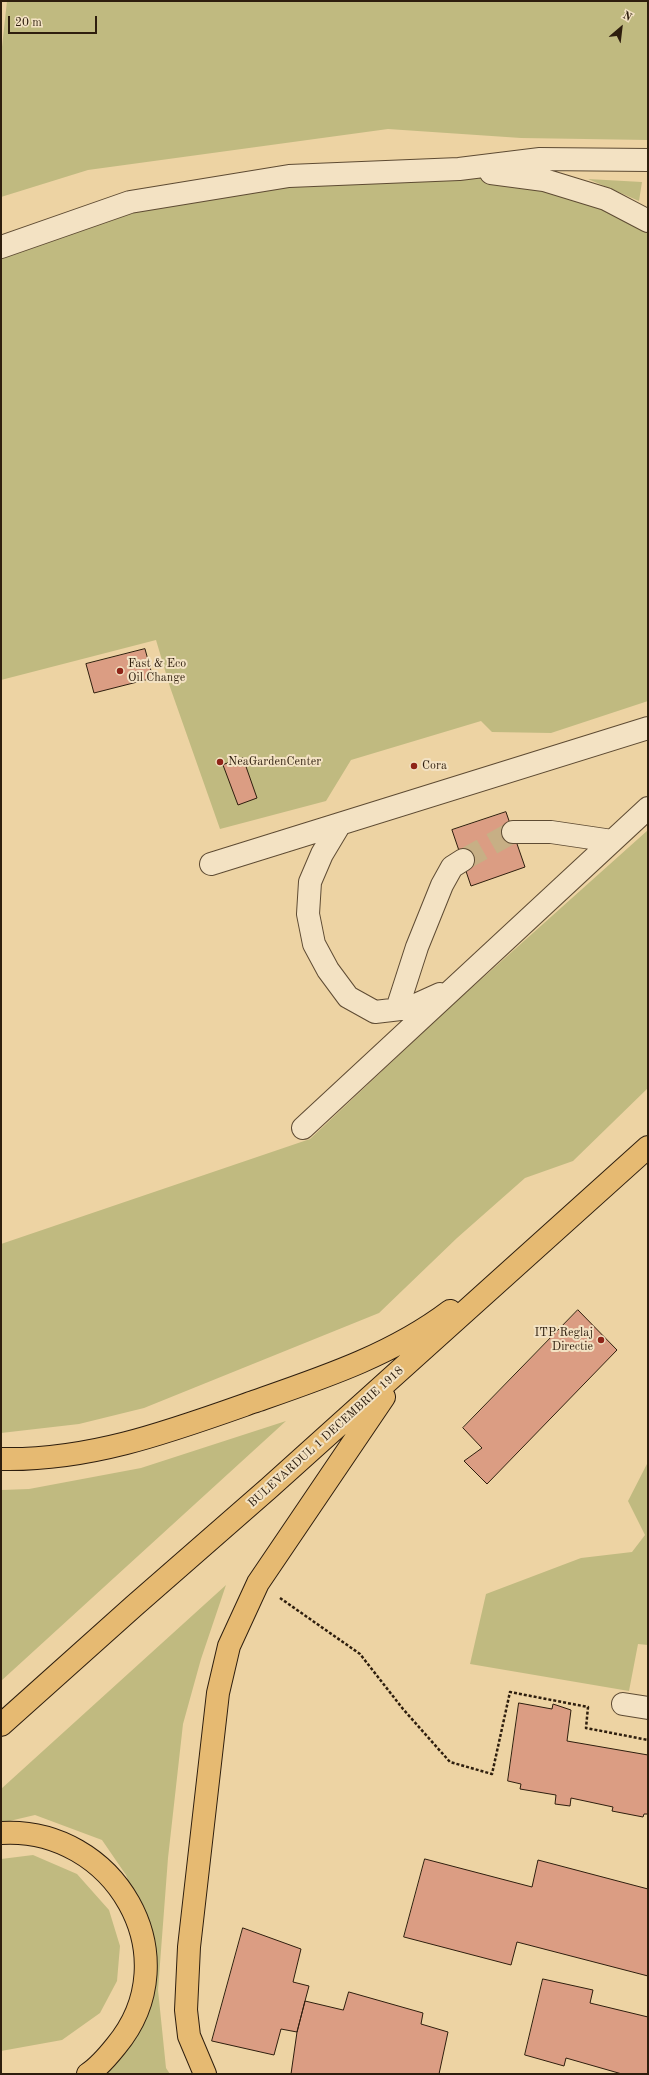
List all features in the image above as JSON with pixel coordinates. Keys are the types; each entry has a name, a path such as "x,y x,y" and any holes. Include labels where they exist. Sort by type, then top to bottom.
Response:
{"main road":[{"name":"BULEVARDUL 1 DECEMBRIE 1918","path":"1,1724 404,1368 648,1147"},
{"path":"1,1460 24,1460 103,1450 152,1437 338,1372 390,1348 434,1323 553,1233"},
{"path":"205,2074 189,2036 186,2010 189,1947 218,1693 230,1646 258,1583 404,1368"},
{"path":"1,1833 18,1832 41,1836 54,1840 88,1858 119,1888 139,1922 146,1952 146,1982 140,2007 129,2030 109,2054 88,2074"}],"street":[{"path":"1,247 130,202 289,176 458,169 540,159 648,160"},
{"path":"458,169 544,180 606,199 648,221"},
{"path":"211,864 648,728"},
{"path":"303,1128 457,987 648,808"},
{"path":"340,824 322,854 310,882 308,914 314,944 328,970 348,997 375,1012 409,1008 457,987"},
{"path":"513,832 551,832 612,841"},
{"path":"397,1009 417,947 442,885 452,867 463,860"},
{"path":"623,1704 648,1708"}],"path":[{"path":"258,1583 360,1654 403,1709 450,1762 492,1774 510,1692 588,1707 586,1728 648,1740"}],"shaded area":[{"path":"7,1 648,1 648,140 521,138 388,129 88,170 1,197 1,56"},
{"path":"459,169 544,180 648,221 648,701 551,733 492,732 481,721 351,760 326,801 220,829 170,687 156,640 1,680 1,247 130,202"},
{"path":"588,179 642,182 639,201"},
{"path":"648,830 648,1088 573,1161 525,1178 457,1238 379,1313 144,1408 79,1424 1,1433 1,1244 310,1139 448,1009"},
{"path":"286,1421 1,1681 1,1490 29,1489 141,1468"},
{"path":"648,1462 648,1645 638,1644 629,1691 470,1664 486,1594 581,1558 632,1552 645,1535 628,1501"},
{"path":"226,1585 201,1659 183,1724 168,1858 158,1990 166,2068 170,2074 99,2074 117,2055 148,1933 126,1875 102,1840 35,1815 1,1823 1,1789"},
{"path":"33,1855 77,1874 109,1910 120,1946 117,1981 100,2013 62,2040 1,2051 1,1859"}],"building":[{"name":"Fast & Eco Oil Change","path":"145,649 153,678 94,693 86,664"},
{"path":"243,758 257,798 238,805 223,765"},
{"path":"506,812 525,867 471,886 452,830"},
{"path":"578,1310 617,1350 487,1484 464,1461 482,1448 463,1428"},
{"path":"519,1703 552,1709 553,1704 571,1710 567,1741 648,1755 648,1814 644,1814 643,1817 612,1811 613,1807 571,1798 570,1806 555,1804 556,1795 520,1789 521,1784 508,1781"},
{"path":"425,1859 532,1887 538,1860 648,1889 648,1976 517,1942 511,1965 404,1937"},
{"path":"243,1928 301,1949 293,1982 309,1986 297,2032 281,2029 274,2055 212,2041"},
{"path":"543,1979 593,1990 590,2003 648,2017 648,2074 622,2074 566,2058 564,2066 525,2055"},
{"path":"349,1992 423,2013 421,2024 448,2032 439,2074 291,2074 297,2032 305,2001 343,2010"}],"tunnel":[{"path":"463,860 513,832"}],"place":[{"name":"Fast & Eco Oil Change","path":"120,671"},
{"name":"NeaGardenCenter","path":"220,762"},
{"name":"Cora","path":"414,766"},
{"name":"ITP Reglaj Directie","path":"601,1340"}]}
